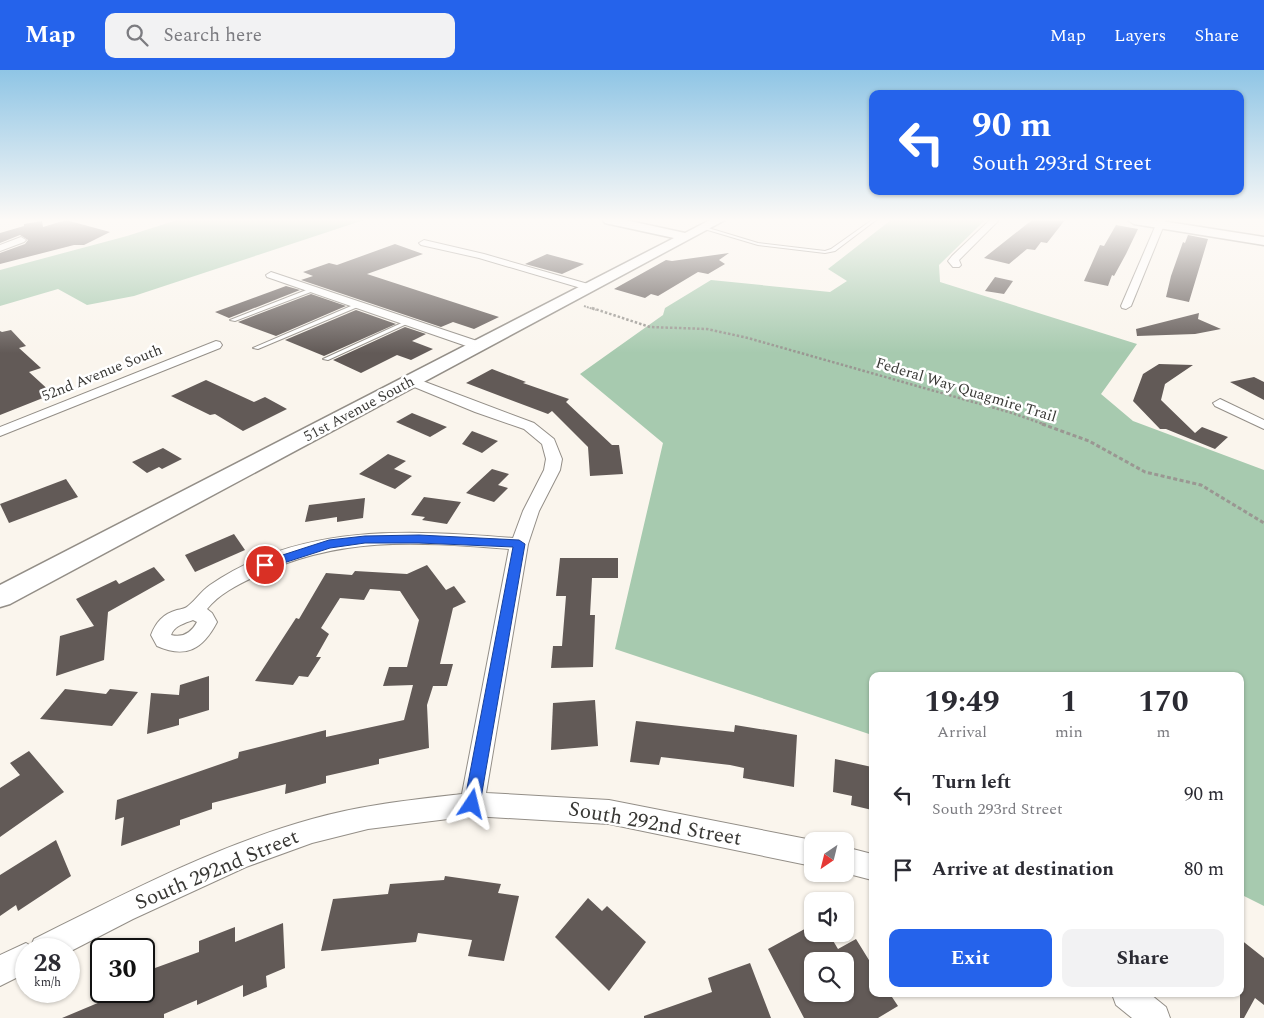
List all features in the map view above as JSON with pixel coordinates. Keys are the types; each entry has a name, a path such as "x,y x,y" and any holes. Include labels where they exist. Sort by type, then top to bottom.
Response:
{"main road":[{"name":"51st Avenue South","path":"0,597 635,264"}],"street":[{"path":"510,264 591,288"},
{"path":"1126,306 1143,264"},
{"path":"271,275 479,346"},
{"name":"52nd Avenue South","path":"0,432 216,345"},
{"path":"412,381 480,409 529,426 549,442 554,459 552,470 528,516 519,544 472,804"},
{"path":"1220,403 1264,425"},
{"path":"193,613 210,595 236,579 282,558 329,544 394,538 519,544"},
{"name":"South 292nd Street","path":"66,938 123,909 242,855 312,831 368,817 472,804 610,812 804,851"},
{"path":"854,862 869,866"},
{"path":"0,971 15,964"},
{"path":"1131,997 1156,1018"}],"lane":[{"path":"233,320 314,289"},
{"path":"256,348 358,305"},
{"path":"326,359 408,322"}],"path":[{"name":"Federal Way Quagmire Trail","path":"566,301 650,327 706,329 748,338 1012,413 1089,441 1145,472 1201,485 1264,522"}],"green space":[{"path":"22,264 230,264 134,296 87,305 58,289 0,306 0,270"},
{"path":"834,264 940,264 940,282 1137,344 1101,394 1133,421 1264,470 1264,906 1244,896 1244,672 869,672 869,734 615,649 663,443 580,374 663,315 665,308 711,280 830,292 847,281 828,269"}],"building":[{"path":"325,264 394,264 367,274 499,317 474,329 453,322 441,327 301,280 313,276 303,272"},
{"path":"526,264 583,264 562,274"},
{"path":"658,264 725,264 708,274 698,272 658,296 651,294 645,298 614,289"},
{"path":"1091,264 1120,264 1114,276 1112,275 1108,286 1084,281"},
{"path":"1175,264 1200,264 1189,302 1166,297"},
{"path":"995,277 1013,281 1004,294 985,291"},
{"path":"286,286 300,290 229,318 215,312"},
{"path":"311,294 346,306 276,336 238,322"},
{"path":"356,310 396,324 324,356 285,340"},
{"path":"1199,313 1198,319 1221,329 1195,334 1137,336 1136,329"},
{"path":"405,327 426,334 412,341 433,349 411,360 397,355 361,373 333,360"},
{"path":"11,330 26,346 19,348 41,368 29,372 53,394 0,415 0,331"},
{"path":"1159,364 1193,365 1165,384 1161,400 1195,433 1202,427 1228,437 1215,449 1166,429 1160,429 1133,401 1143,374"},
{"path":"492,369 526,382 523,383 569,399 566,402 612,445 619,445 623,474 590,476 588,447 552,411 548,414 466,383"},
{"path":"1254,377 1264,382 1264,400 1230,382"},
{"path":"206,380 254,402 265,397 287,409 243,431 215,414 210,415 171,396"},
{"path":"412,413 447,427 430,437 396,422"},
{"path":"472,431 498,441 482,453 462,444"},
{"path":"163,448 182,459 162,469 159,467 147,473 132,462"},
{"path":"388,454 406,461 394,469 412,476 395,489 359,474"},
{"path":"492,469 509,474 498,485 508,488 494,502 466,493"},
{"path":"66,479 78,497 9,523 0,504"},
{"path":"424,497 461,502 447,524 422,520 425,517 411,515"},
{"path":"365,498 363,518 337,522 337,517 305,522 309,505"},
{"path":"234,534 245,550 195,572 185,555"},
{"path":"560,558 618,558 618,578 592,578 590,615 595,615 593,667 551,668 553,646 562,646 566,596 556,596"},
{"path":"427,565 446,590 454,586 466,602 453,608 440,664 453,664 447,686 433,686 427,705 429,748 379,759 379,764 326,776 326,783 285,794 286,784 212,803 212,809 180,820 180,825 121,846 124,817 115,820 117,800 238,758 239,752 326,730 326,737 404,720 413,685 383,686 389,667 407,667 419,620 400,591 370,589 364,600 340,598 321,628 329,634 316,657 321,657 308,677 299,676 293,685 255,681 296,618 299,619 326,573 352,575 355,571 407,574"},
{"path":"154,567 165,580 108,612 104,660 56,676 60,636 94,626 76,599 116,580 119,584"},
{"path":"209,676 209,710 179,719 179,725 147,734 151,693 179,695 180,685"},
{"path":"65,689 106,694 110,689 138,692 112,726 40,719"},
{"path":"595,700 598,746 551,750 553,703"},
{"path":"636,721 734,732 735,725 797,735 794,787 743,778 744,768 730,765 661,757 659,765 630,762"},
{"path":"29,751 64,792 0,837 0,788 20,775 10,763"},
{"path":"835,759 869,766 869,809 851,805 852,796 833,792"},
{"path":"56,840 71,876 18,911 16,905 0,916 0,875"},
{"path":"445,876 501,884 498,893 519,896 504,961 468,956 472,940 418,933 416,942 321,951 333,899 388,894 390,884 444,880"},
{"path":"588,898 602,911 607,906 646,942 609,991 555,937"},
{"path":"283,923 285,968 266,976 267,987 243,997 243,985 197,1005 197,1000 164,1014 164,1018 62,1018 98,1003 155,1003 155,968 199,952 199,941 235,927 235,942"},
{"path":"804,929 804,942 834,942 838,949 854,942 856,939 869,960 869,997 892,997 898,1006 878,1018 804,1018 768,949"},
{"path":"1244,942 1264,958 1264,1005 1255,998 1244,1018 1240,1018 1240,997 1244,997"},
{"path":"750,963 771,1018 644,1018 644,1016 712,992 708,978"}],"route":[{"path":"265,565 297,553 347,541 394,538 519,544 472,804"}]}
